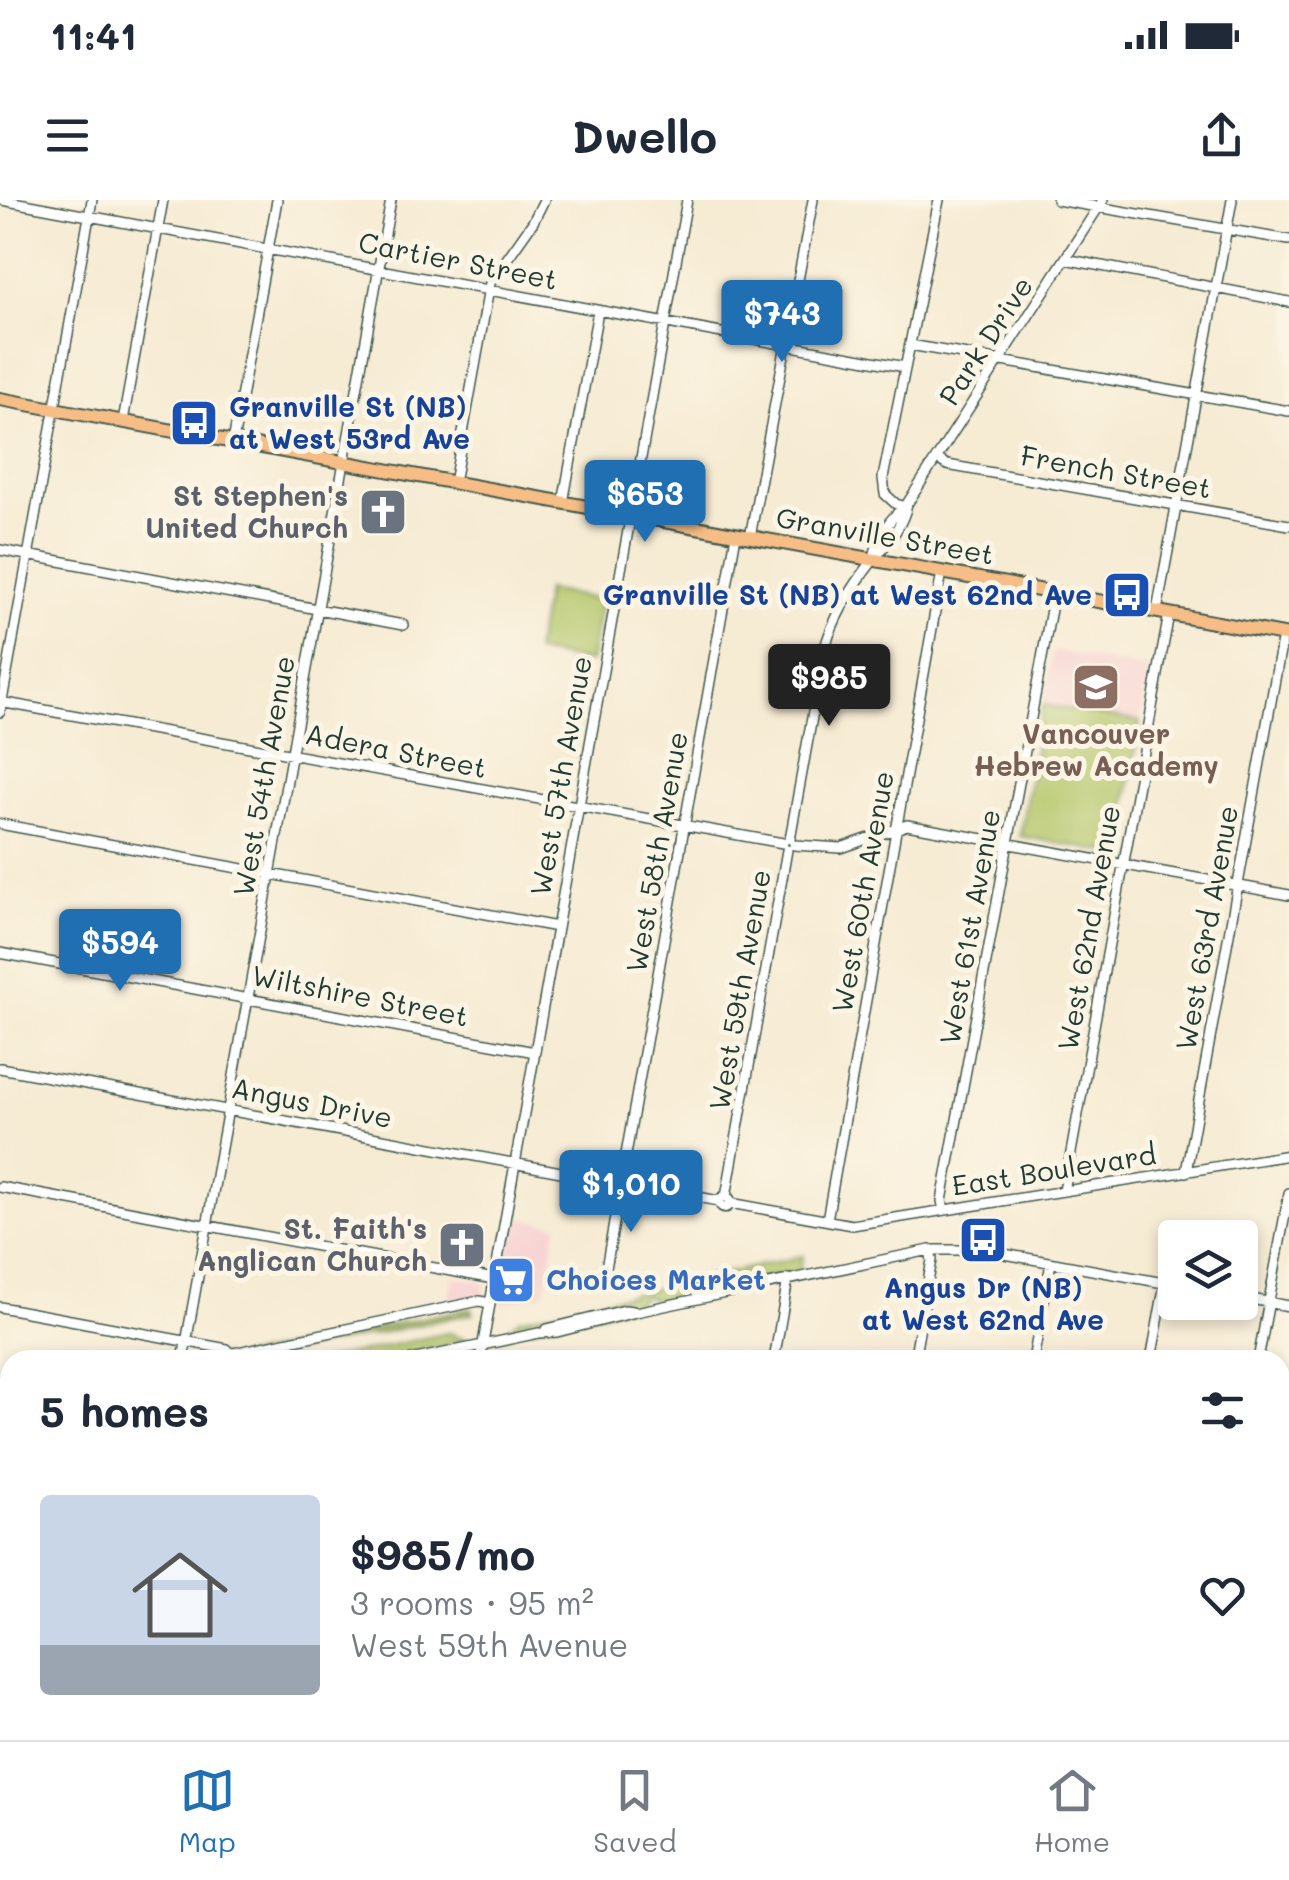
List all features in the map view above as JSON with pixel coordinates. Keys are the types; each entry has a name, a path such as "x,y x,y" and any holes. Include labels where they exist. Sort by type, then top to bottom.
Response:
{"highway":[{"name":"Granville Street","path":"0,398 1286,635"}],"street":[{"name":"Cartier Street","path":"2,200 905,367"},
{"path":"1,706 92,200"},
{"path":"123,421 163,200"},
{"path":"233,442 277,200"},
{"name":"West 54th Avenue","path":"185,1350 391,200"},
{"path":"454,482 490,282 544,200"},
{"name":"West 57th Avenue","path":"482,1350 687,200"},
{"name":"West 58th Avenue","path":"605,1274 684,826 813,200"},
{"path":"906,507 890,500 883,484 939,200"},
{"path":"1057,200 1100,204 1289,240"},
{"name":"West 62nd Avenue","path":"1064,1191 1123,866 1177,506 1232,200"},
{"name":"Park Drive","path":"874,560 877,544 898,511 906,507 1100,204"},
{"path":"1065,259 1289,302"},
{"path":"563,503 598,310"},
{"path":"910,345 1289,411"},
{"name":"French Street","path":"936,459 1289,525"},
{"path":"0,550 403,625"},
{"name":"West 59th Avenue","path":"725,1200 824,652 840,608 874,560"},
{"name":"West 60th Avenue","path":"827,1220 942,572"},
{"name":"West 61st Avenue","path":"944,1210 942,1201 1054,593"},
{"name":"West 63rd Avenue","path":"1186,1172 1286,635"},
{"name":"Adera Street","path":"1,706 788,844 841,848 907,825 1289,895"},
{"path":"0,824 557,926"},
{"name":"Wiltshire Street","path":"0,953 535,1052"},
{"name":"Angus Drive","path":"0,1068 827,1220"},
{"name":"East Boulevard","path":"827,1220 852,1225 1289,1155"},
{"path":"0,1187 494,1279"},
{"path":"1260,1350 1289,1194"},
{"path":"916,1350 932,1260 930,1250"},
{"path":"457,1350 539,1332 557,1332 930,1250 982,1250 1158,1282"},
{"path":"1035,1350 1051,1262"},
{"path":"776,1350 788,1279"},
{"path":"1258,1300 1289,1306"},
{"path":"245,1350 479,1301 490,1303"},
{"path":"0,1307 228,1350"},
{"path":"1154,1350 1161,1320"}],"shaded area":[{"name":"Vancouver Hebrew Academy","path":"1053,651 1149,669 1140,722 1043,705"},
{"path":"512,1216 557,1225 546,1290 504,1303 497,1300 496,1294"},
{"path":"453,1276 484,1282 485,1294 448,1301"}],"green space":[{"path":"546,590 601,600 590,662 535,652"},
{"path":"1043,705 1140,722 1117,854 1020,836"},
{"path":"803,1256 798,1273 758,1278 757,1275 657,1300 644,1296 632,1306 520,1327 500,1335 520,1319"},
{"path":"471,1308 472,1313 301,1350 275,1350"},
{"path":"448,1333 467,1339 422,1350 370,1350"}],"place":[{"name":"Granville St (NB) at West 53rd Ave","path":"194,423"},
{"name":"St Stephen's United Church","path":"383,512"},
{"name":"Granville St (NB) at West 62nd Ave","path":"1127,595"},
{"name":"Vancouver Hebrew Academy","path":"1096,687"},
{"name":"Angus Dr (NB) at West 62nd Ave","path":"983,1240"},
{"name":"St. Faith's Anglican Church","path":"462,1245"},
{"name":"Choices Market","path":"511,1280"}]}
